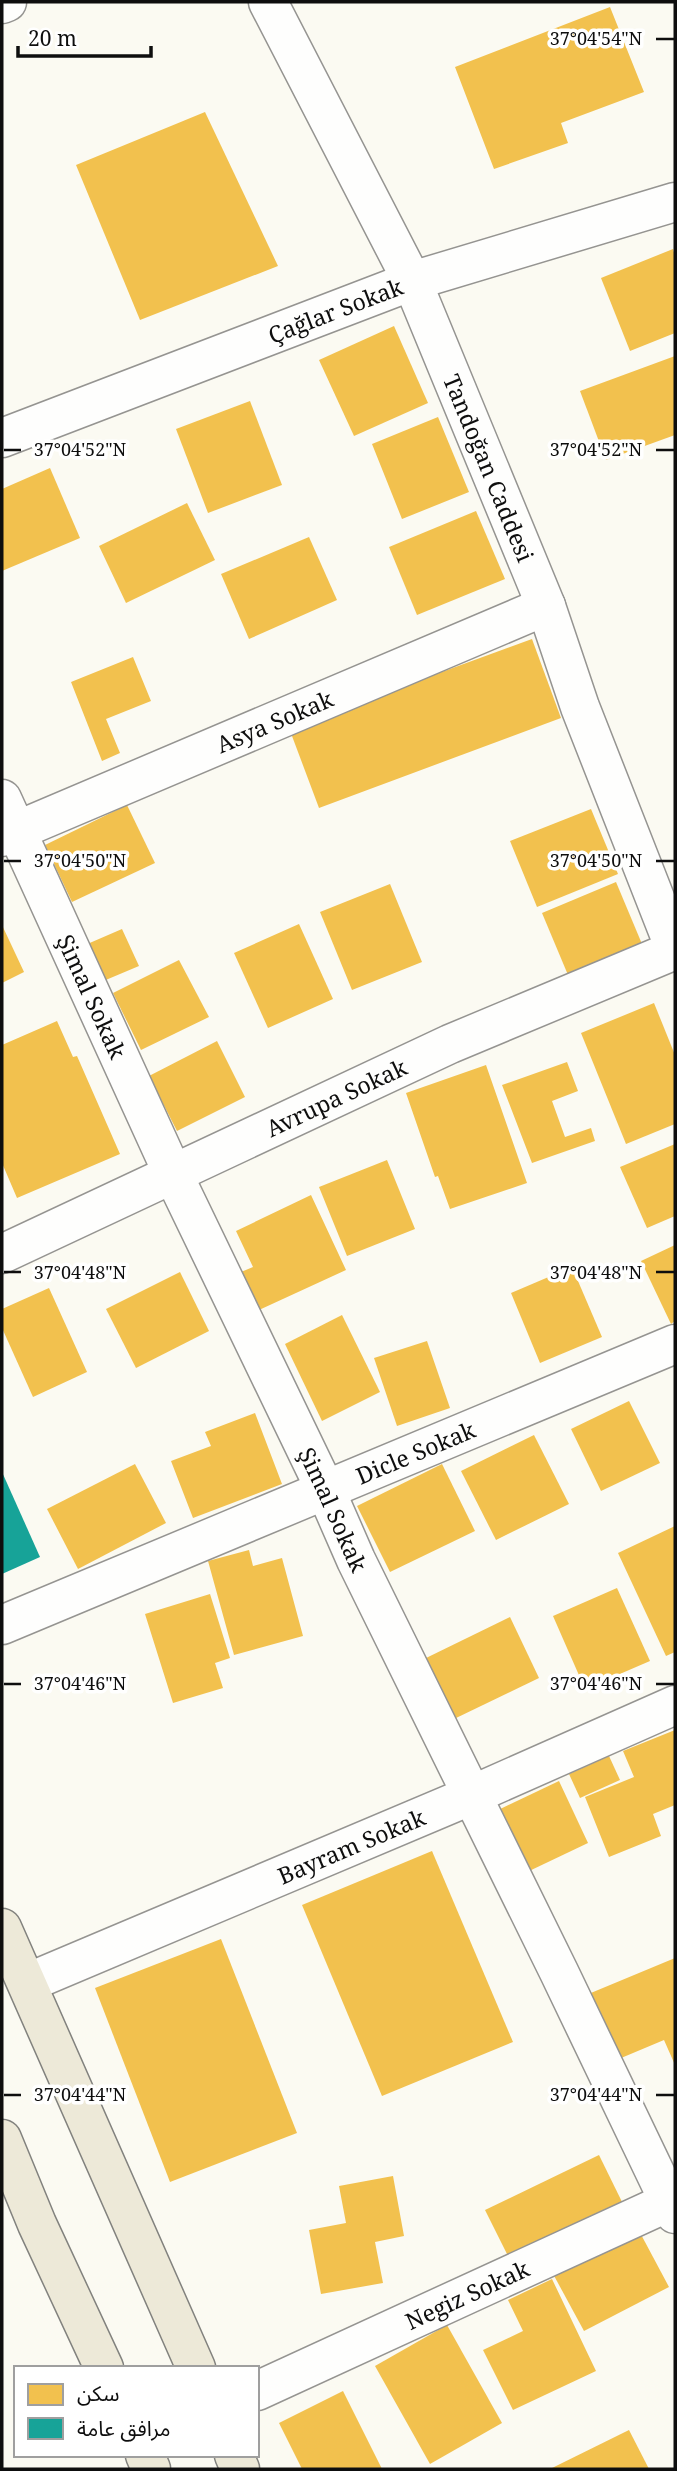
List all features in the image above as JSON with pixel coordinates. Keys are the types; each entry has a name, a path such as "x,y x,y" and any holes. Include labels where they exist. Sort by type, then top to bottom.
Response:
{"main road":[{"path":"2,1928 195,2366"},
{"path":"2,2139 37,2224 103,2366"}],"street":[{"path":"2,4 7,2"},
{"name":"Tandoğan Caddesi","path":"268,2 412,281 546,606 580,707 675,949"},
{"name":"Çağlar Sokak","path":"2,438 412,281 675,202"},
{"name":"Asya Sokak","path":"6,822 546,606"},
{"name":"Şimal Sokak","path":"6,822 325,1489 356,1560 673,2205"},
{"name":"Avrupa Sokak","path":"2,1254 450,1044 675,949"},
{"name":"Dicle Sokak","path":"2,1625 675,1344"},
{"name":"Bayram Sokak","path":"27,1983 472,1795 675,1705"},
{"name":"Negiz Sokak","path":"259,2390 673,2205"}],"building: سكن":[{"path":"610,7 644,92 561,123 568,143 494,169 455,67"},
{"path":"205,112 278,266 140,320 76,165"},
{"path":"673,249 675,333 630,351 601,278"},
{"path":"394,326 428,403 354,436 319,360"},
{"path":"675,356 675,435 606,460 580,391"},
{"path":"250,401 282,485 208,513 176,429"},
{"path":"438,417 469,492 402,519 372,444"},
{"path":"50,468 80,538 2,571 2,489"},
{"path":"187,503 215,560 126,603 99,546"},
{"path":"476,511 505,579 417,615 389,547"},
{"path":"309,537 337,600 249,639 221,574"},
{"path":"532,639 561,718 319,808 289,728"},
{"path":"133,657 151,701 106,719 120,753 102,761 71,682"},
{"path":"127,805 155,863 72,902 45,845"},
{"path":"591,809 618,874 537,907 510,841"},
{"path":"616,882 642,944 568,975 542,913"},
{"path":"390,884 422,962 352,990 320,912"},
{"path":"299,924 333,999 268,1028 234,953"},
{"path":"2,925 24,972 2,983"},
{"path":"122,929 139,966 101,982 85,945"},
{"path":"179,960 209,1017 141,1050 113,993"},
{"path":"654,1003 675,1055 675,1124 626,1144 581,1033"},
{"path":"57,1021 73,1057 77,1056 120,1154 17,1198 2,1163 2,1045"},
{"path":"217,1041 245,1097 177,1131 149,1076"},
{"path":"567,1062 578,1091 552,1101 565,1137 591,1128 595,1141 532,1163 502,1085"},
{"path":"486,1065 527,1183 450,1209 438,1176 435,1177 406,1093"},
{"path":"675,1144 675,1216 647,1228 620,1167"},
{"path":"387,1160 415,1229 347,1256 319,1187"},
{"path":"311,1195 346,1270 259,1310 241,1272 253,1267 236,1231"},
{"path":"675,1245 675,1321 671,1324 641,1261"},
{"path":"572,1267 602,1337 540,1363 511,1293"},
{"path":"180,1272 209,1331 136,1368 106,1309"},
{"path":"49,1288 87,1372 33,1397 2,1328 2,1309"},
{"path":"342,1315 380,1392 322,1421 285,1344"},
{"path":"427,1341 450,1408 397,1426 374,1358"},
{"path":"629,1401 660,1463 601,1491 571,1429"},
{"path":"255,1413 282,1484 193,1518 171,1461 211,1446 205,1432"},
{"path":"534,1435 569,1504 496,1540 461,1471"},
{"path":"135,1464 166,1523 78,1569 47,1509"},
{"path":"442,1464 475,1531 390,1572 357,1506"},
{"path":"675,1526 675,1652 666,1656 618,1553"},
{"path":"249,1550 253,1566 282,1558 303,1636 234,1655 208,1561"},
{"path":"617,1588 650,1661 585,1689 553,1616"},
{"path":"210,1594 230,1658 215,1663 223,1688 173,1703 145,1614"},
{"path":"510,1617 539,1678 454,1719 424,1659"},
{"path":"675,1730 675,1805 653,1814 661,1836 609,1857 585,1797 634,1777 623,1751"},
{"path":"609,1756 620,1780 580,1798 569,1774"},
{"path":"559,1781 588,1843 525,1873 496,1811"},
{"path":"432,1851 513,2042 382,2096 302,1905"},
{"path":"221,1939 297,2133 170,2182 95,1988"},
{"path":"675,1958 675,2065 664,2040 614,2061 586,1995"},
{"path":"599,2155 625,2208 512,2264 485,2210"},
{"path":"393,2176 404,2236 375,2242 383,2283 321,2294 309,2230 346,2223 339,2186"},
{"path":"637,2227 669,2287 584,2331 552,2272"},
{"path":"552,2279 596,2371 513,2410 483,2350 523,2331 508,2300"},
{"path":"447,2325 502,2423 430,2464 375,2366"},
{"path":"343,2391 382,2469 302,2469 279,2423"},
{"path":"629,2430 649,2469 550,2469"}],"building: مرافق عامة":[{"path":"2,1472 40,1557 2,1574"}]}
